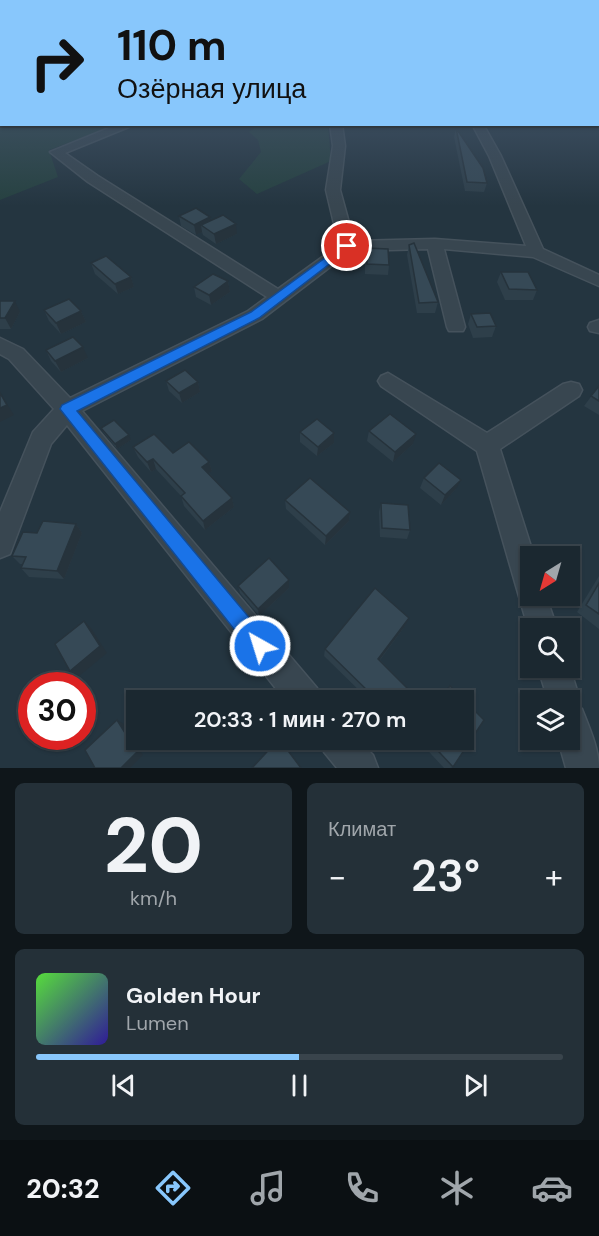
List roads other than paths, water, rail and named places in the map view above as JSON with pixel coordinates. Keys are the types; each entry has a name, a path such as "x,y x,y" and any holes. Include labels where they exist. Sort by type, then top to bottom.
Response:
{"street":[{"path":"105,134 56,152 180,236 277,296"},
{"path":"337,134 339,146 333,190 347,246"},
{"path":"483,134 495,156 536,252"},
{"path":"435,244 456,327"},
{"path":"0,545 41,439 67,409 255,315 277,296 347,246 435,244 536,252 599,281"},
{"path":"0,345 16,354 67,409 296,690"},
{"path":"388,381 487,445 520,554"},
{"path":"487,445 571,390"},
{"path":"345,750 360,768"},
{"path":"579,750 584,768"}]}
